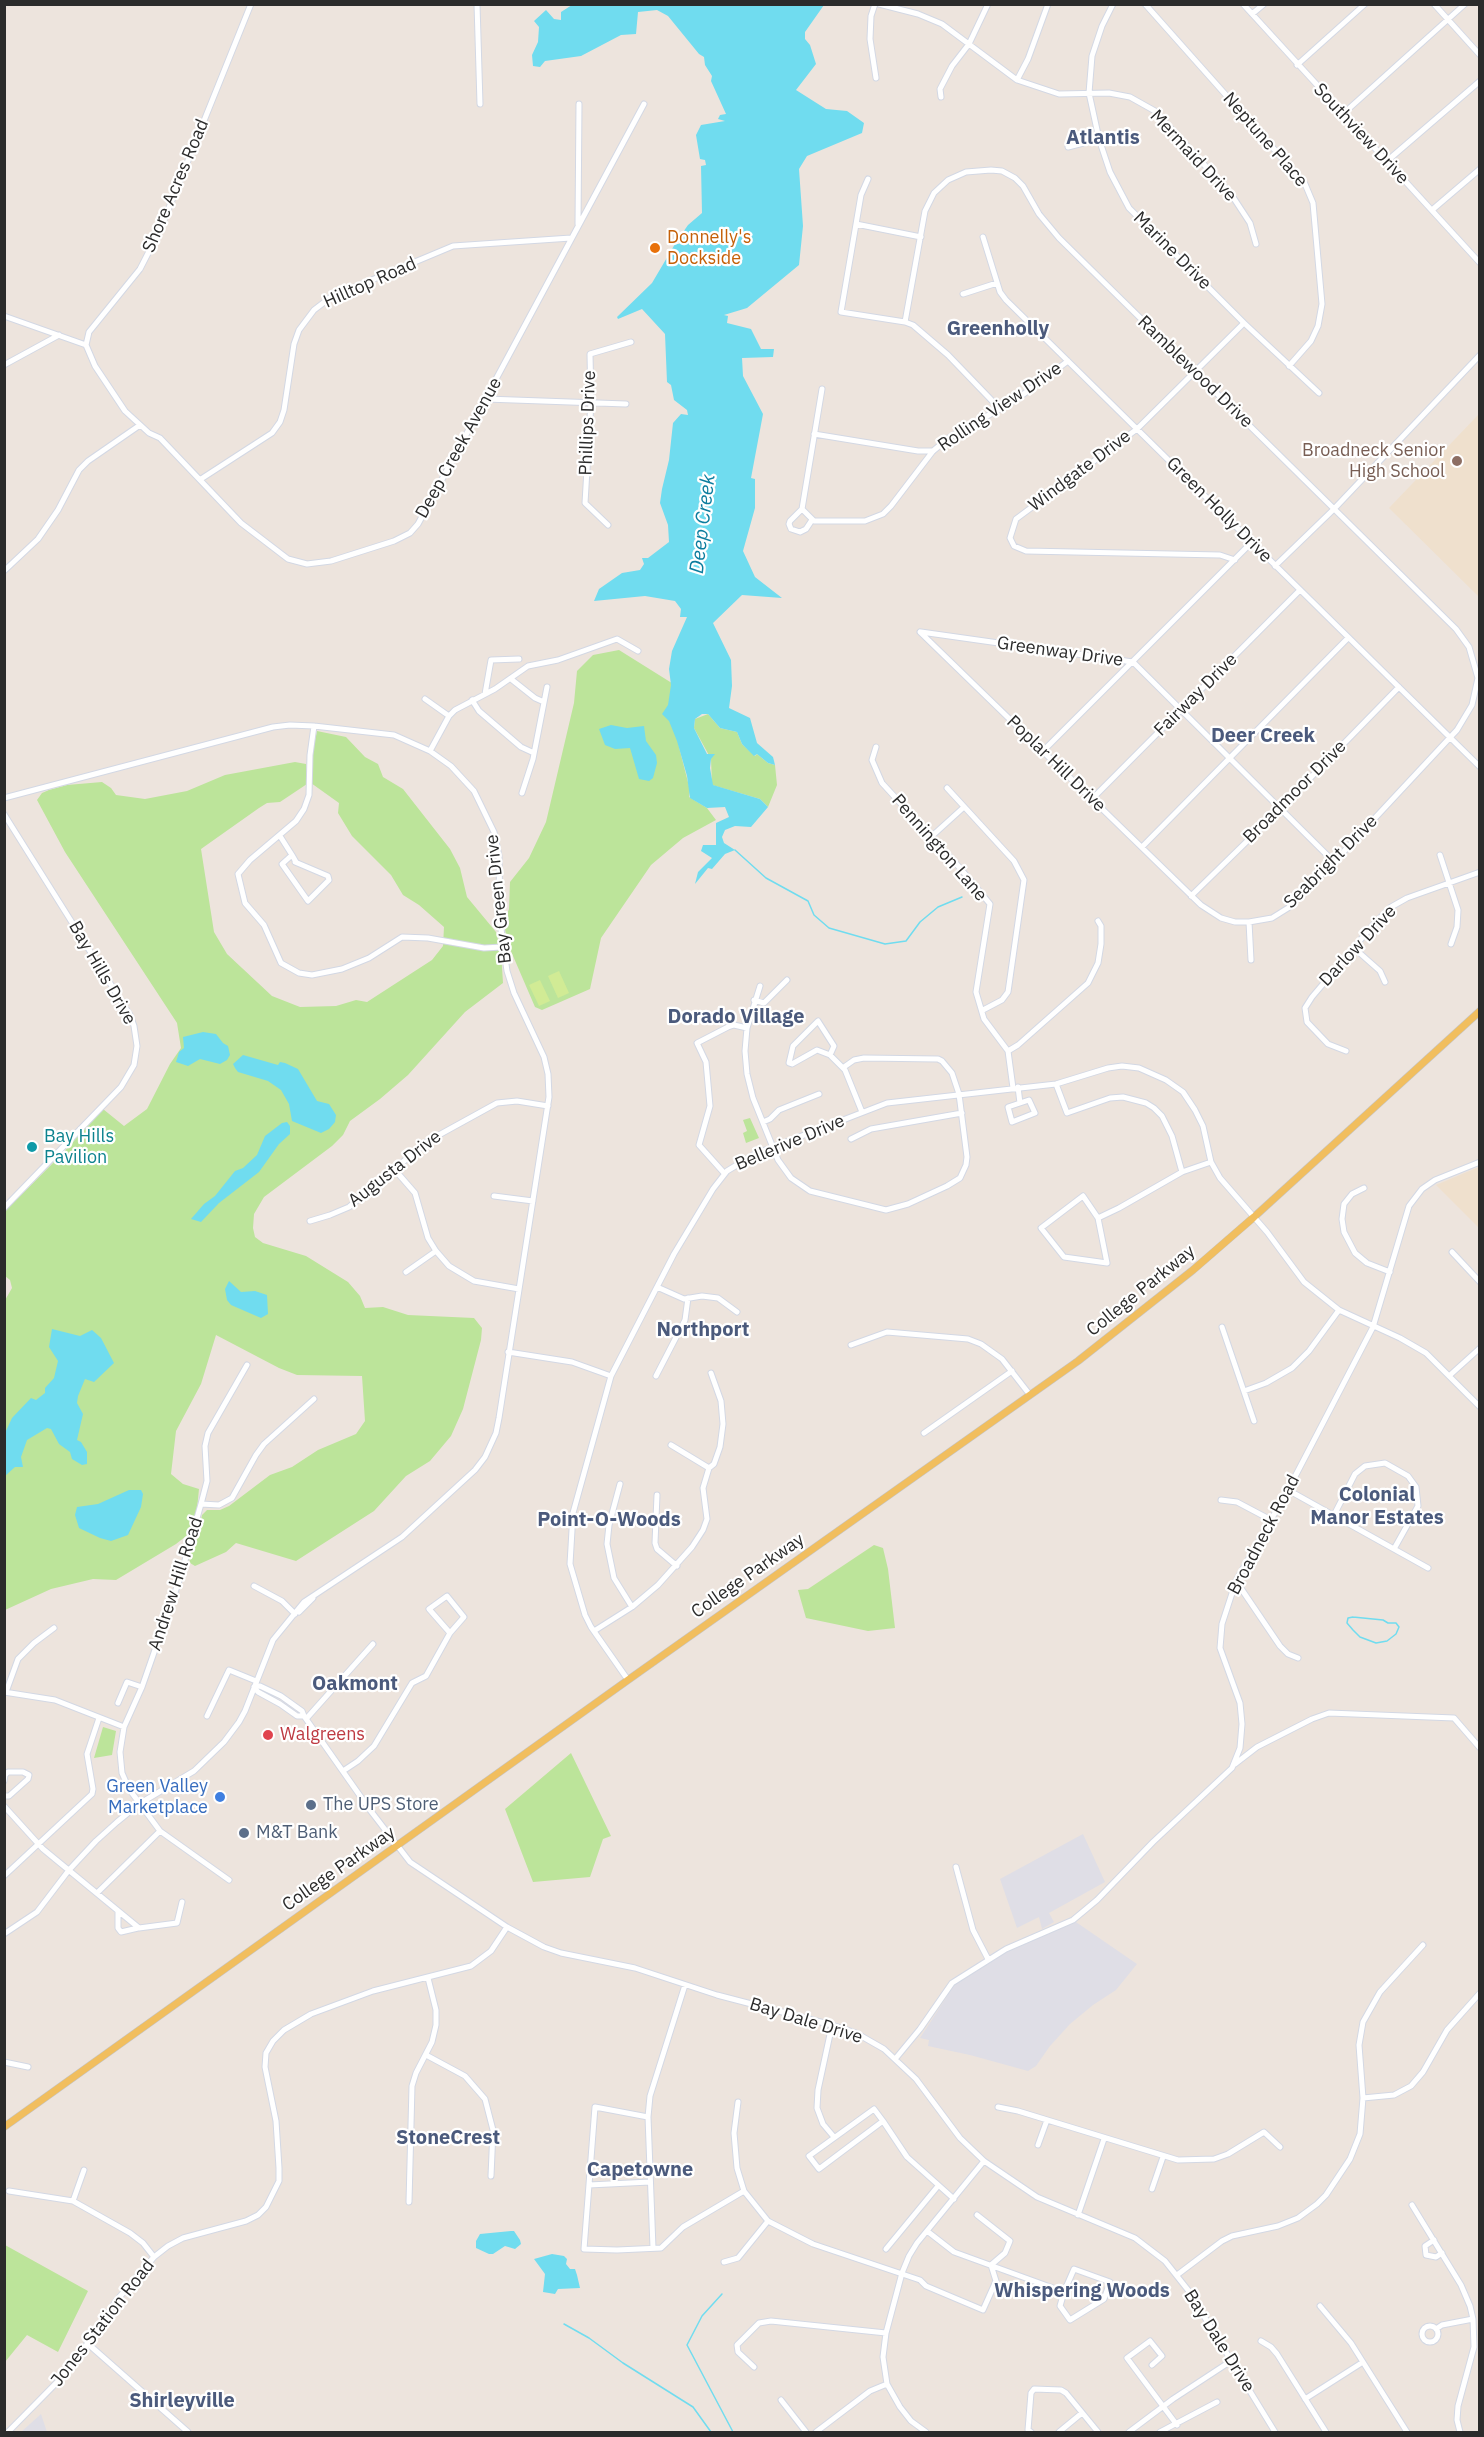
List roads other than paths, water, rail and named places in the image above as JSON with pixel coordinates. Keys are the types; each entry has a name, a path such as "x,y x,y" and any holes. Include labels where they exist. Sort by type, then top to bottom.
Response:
{"main road":[{"name":"College Parkway","path":"4,2127 1078,1361 1153,1302 1254,1217 1479,1011"}],"street":[{"name":"Shore Acres Road","path":"86,345 89,332 140,269 160,230 251,4"},
{"path":"477,4 480,104"},
{"path":"876,78 870,39 871,15 877,4"},
{"name":"Mermaid Drive","path":"877,4 918,14 942,24 1017,80 1059,94 1109,93 1130,97 1155,111 1231,194 1250,223 1256,244"},
{"path":"941,98 940,89 952,66 969,44 988,4"},
{"path":"1017,80 1028,59 1048,4"},
{"name":"Marine Drive","path":"1113,4 1102,26 1092,56 1089,93 1099,139 1110,172 1129,208 1318,393"},
{"name":"Neptune Place","path":"1145,4 1305,184 1313,203 1322,304 1318,326 1311,341 1289,366"},
{"name":"Southview Drive","path":"1243,4 1479,260"},
{"path":"1252,14 1264,4"},
{"path":"1297,65 1365,4"},
{"path":"1434,4 1479,55"},
{"path":"1344,113 1465,4"},
{"path":"1387,161 1479,81"},
{"path":"578,226 579,104"},
{"name":"Deep Creek Avenue","path":"140,425 160,438 241,523 288,559 320,564 394,541 410,533 418,524 644,104"},
{"path":"1068,147 1099,139"},
{"path":"1432,210 1479,169"},
{"name":"Ramblewood Drive","path":"905,322 921,237 929,202 934,193 948,180 966,172 992,170 1009,174 1023,186 1039,214 1059,238 1460,634 1469,647 1479,678 1472,705 1457,730 1449,738"},
{"path":"868,179 861,195 841,312 905,322 931,338 1000,409"},
{"path":"856,224 921,237"},
{"name":"Green Holly Drive","path":"983,237 997,283 1006,300 1479,767"},
{"name":"Hilltop Road","path":"201,479 272,433 280,422 284,410 294,344 299,330 314,310 331,297 453,246 571,238"},
{"path":"963,294 997,283"},
{"path":"4,316 86,345 95,366 125,411 140,425 88,461 79,470 58,510 38,539 4,571"},
{"name":"Windgate Drive","path":"1235,560 1220,555 1026,551 1014,546 1010,538 1016,519 1137,429 1244,323"},
{"path":"4,365 59,335"},
{"name":"Phillips Drive","path":"608,525 585,503 591,402 590,354 631,342"},
{"path":"1275,566 1333,510 1479,355"},
{"name":"Rolling View Drive","path":"812,520 865,521 883,514 933,451 977,420 1000,409 1068,361"},
{"path":"802,509 812,520 806,529 800,532 791,529 790,520 802,509 822,389"},
{"path":"486,399 626,404"},
{"path":"814,434 918,451 933,451"},
{"path":"1043,752 1252,542"},
{"name":"Fairway Drive","path":"1092,799 1300,591"},
{"name":"Greenway Drive","path":"920,632 1133,662 1334,862"},
{"name":"Poplar Hill Drive","path":"920,632 1191,896"},
{"path":"1142,847 1348,638"},
{"path":"430,751 449,716 471,700 511,679 528,666 558,660 617,639 638,651"},
{"path":"485,694 491,660 519,659"},
{"path":"511,679 535,698 544,702"},
{"path":"522,793 534,753 547,687"},
{"name":"Broadmoor Drive","path":"1191,896 1399,687"},
{"path":"425,699 449,716"},
{"path":"471,700 478,711 521,747 534,753"},
{"path":"314,726 310,755 309,795 304,809 296,821 250,860 238,874 245,903 264,925 276,956 288,968 312,975 342,969 369,958 402,937 428,938 484,948 502,947"},
{"name":"Bay Green Drive","path":"4,798 273,728 314,726 394,735 430,751 460,774 474,791 490,820 499,856 502,947 514,993 544,1057 548,1074 548,1106 496,1433 485,1457 475,1470 402,1537 316,1594 309,1604 295,1614 273,1640 239,1722 209,1758 194,1771 139,1804 96,1841 69,1870 37,1912 4,1934"},
{"name":"Seabright Drive","path":"1191,896 1221,918 1249,922 1272,918 1288,908 1334,862 1449,738"},
{"name":"Pennington Lane","path":"876,747 872,760 882,783 932,836 990,904 976,992 984,1019 1008,1051 1020,1103"},
{"path":"947,788 1014,861 1024,880 1008,992 1002,1000 983,1010"},
{"path":"932,836 964,807"},
{"name":"Bay Hills Drive","path":"4,814 130,1015 137,1046 134,1065 121,1088 4,1208"},
{"path":"280,836 292,855 296,862 328,876 329,880 308,901 282,864 292,855"},
{"path":"1440,855 1456,901 1458,918 1451,944"},
{"name":"Darlow Drive","path":"1346,1051 1334,1048 1307,1022 1305,1012 1312,996 1395,904 1479,872"},
{"path":"1008,1051 1018,1045 1088,983 1098,963 1101,944 1101,926 1098,921"},
{"path":"1249,922 1251,960"},
{"path":"1354,948 1380,971 1385,982"},
{"path":"754,1000 764,1003 787,980"},
{"path":"760,986 747,1028 745,1051 747,1074 773,1148 786,1172 803,1187 818,1193 886,1210 908,1204 960,1178 964,1172 967,1157 960,1094 952,1073 938,1059 864,1058 854,1060 844,1068"},
{"path":"830,1055 834,1046 818,1021 793,1046 789,1063 792,1064 816,1050 830,1055 844,1068 862,1112"},
{"path":"724,1173 699,1144 710,1106 706,1062 697,1043 734,1025 747,1028"},
{"name":"Bellerive Drive","path":"628,1680 585,1615 570,1564 573,1513 611,1376 674,1254 724,1173 740,1162 773,1148 893,1102 1056,1084 1122,1066 1139,1068 1166,1080 1183,1092 1195,1110 1203,1126 1211,1162 1220,1178 1305,1282 1339,1311 1426,1353 1479,1407"},
{"path":"1056,1084 1067,1113 1110,1098 1123,1097 1146,1103 1154,1108 1162,1116 1172,1136 1182,1172"},
{"path":"763,1122 780,1110 819,1094"},
{"path":"1029,1100 1035,1113 1011,1122 1008,1107 1020,1103 1029,1100"},
{"name":"Augusta Drive","path":"310,1221 349,1207 438,1134 497,1103 517,1101 548,1106"},
{"path":"851,1139 871,1129 962,1113"},
{"path":"1098,1218 1182,1172 1211,1162"},
{"name":"Broadneck Road","path":"1232,1768 1240,1748 1242,1724 1240,1703 1220,1648 1222,1624 1236,1581 1288,1490 1373,1327 1409,1206 1422,1189 1435,1180 1479,1162"},
{"path":"395,1170 415,1193 425,1230 436,1251 449,1266 466,1278 519,1290"},
{"path":"1364,1188 1352,1194 1344,1204 1342,1219 1344,1232 1355,1253 1367,1263 1390,1272"},
{"path":"494,1196 533,1201"},
{"path":"1083,1196 1098,1218 1107,1263 1064,1257 1041,1228 1083,1196"},
{"path":"406,1272 436,1251"},
{"path":"1452,1252 1479,1282"},
{"path":"657,1287 679,1298 702,1296 718,1298 737,1312"},
{"path":"656,1376 685,1320 688,1298"},
{"path":"1244,1391 1266,1383 1292,1368 1309,1351 1339,1311"},
{"path":"1222,1328 1254,1421"},
{"path":"851,1345 887,1332 968,1339 991,1350 1012,1371 1030,1395"},
{"path":"1449,1376 1479,1348"},
{"path":"508,1352 572,1362 611,1376"},
{"name":"Andrew Hill Road","path":"229,1880 160,1831 126,1784 120,1752 124,1727 142,1687 180,1578 201,1503 207,1481 205,1460 208,1433 247,1365"},
{"path":"924,1433 1012,1371"},
{"path":"594,1631 632,1607 676,1566 692,1547 707,1519 703,1488 709,1468 714,1464 720,1448 723,1424 721,1401 711,1373"},
{"path":"201,1503 219,1505 232,1498 264,1444 314,1399"},
{"path":"671,1444 709,1468"},
{"path":"1334,1515 1355,1474 1365,1466 1385,1463 1408,1476 1416,1487 1418,1506 1394,1549"},
{"path":"620,1484 609,1525 607,1544 614,1578 632,1607"},
{"path":"1288,1490 1428,1568"},
{"path":"657,1495 655,1543 657,1549 676,1566"},
{"path":"1221,1500 1237,1502 1271,1520"},
{"path":"1236,1581 1280,1646 1288,1654 1298,1659"},
{"path":"254,1586 282,1601 295,1614"},
{"path":"343,1771 368,1753 380,1738 412,1683 426,1676 450,1633 464,1617 447,1596 429,1609 450,1633"},
{"path":"54,1628 34,1642 18,1659 5,1692 55,1700 124,1727"},
{"path":"305,1718 373,1644"},
{"path":"207,1716 229,1670 256,1681"},
{"path":"118,1703 127,1682 142,1687"},
{"name":"Bay Dale Drive","path":"254,1687 260,1686 281,1696 302,1711 410,1862 507,1927 544,1947 561,1953 635,1968 685,1985 832,2025 855,2033 896,2058 916,2079 960,2138 984,2161 1037,2197 1135,2238 1160,2256 1177,2275 1275,2433"},
{"path":"896,2058 920,2029 952,1983 988,1959 1072,1920 1097,1900 1145,1849 1232,1768 1257,1748 1312,1719 1329,1713 1454,1718 1479,1748"},
{"path":"4,1876 93,1792 87,1754 99,1718"},
{"path":"4,1781 8,1772 23,1772 29,1775 28,1779 9,1796 4,1796"},
{"path":"4,1806 38,1844 139,1928"},
{"path":"97,1893 160,1831"},
{"path":"956,1867 973,1930 988,1959"},
{"path":"118,1911 118,1928 121,1932 177,1923 182,1902"},
{"name":"Jones Station Road","path":"8,2433 72,2367 116,2301 154,2257 183,2238 246,2221 258,2215 275,2193 279,2181 279,2146 265,2067 266,2054 273,2041 297,2020 340,2002 373,1991 471,1966 491,1951 507,1927"},
{"path":"1177,2275 1222,2241 1232,2236 1288,2222 1317,2204 1344,2170 1356,2148 1360,2134 1362,2098 1359,2037 1363,2022 1380,1992 1423,1945"},
{"path":"409,2202 412,2086 432,2042 436,2021 436,2010 428,1978"},
{"path":"653,2248 648,2117 653,2081 685,1985"},
{"path":"1362,2098 1394,2096 1411,2086 1424,2072 1447,2030 1479,1993"},
{"path":"832,2025 818,2090 817,2108 823,2124 834,2137"},
{"path":"426,2055 465,2076 485,2099 493,2130 491,2176"},
{"path":"4,2062 28,2067"},
{"path":"738,2102 734,2133 736,2168 744,2191 768,2221 813,2244 902,2273 920,2280 926,2286 983,2310 996,2281 991,2265"},
{"path":"998,2107 1163,2157 1189,2161 1214,2159 1228,2154 1264,2132 1280,2147"},
{"path":"648,2117 595,2108 584,2249 661,2248 667,2245 683,2227 744,2191"},
{"path":"883,2121 819,2169 809,2156 874,2109 883,2121 908,2157 954,2199"},
{"path":"1038,2145 1047,2120"},
{"path":"1078,2215 1104,2139"},
{"path":"1152,2189 1163,2157"},
{"path":"926,2433 918,2430 900,2407 887,2384 883,2357 886,2333 902,2273 917,2243 984,2161"},
{"path":"74,2201 84,2170"},
{"path":"589,2185 650,2182"},
{"path":"886,2249 938,2186"},
{"path":"9,2191 74,2201 130,2233 143,2243 154,2257"},
{"path":"1412,2205 1466,2294 1473,2319 1474,2347 1458,2406 1457,2420 1460,2433"},
{"path":"977,2215 1010,2241 1005,2253 991,2265"},
{"path":"724,2262 738,2258 768,2221"},
{"path":"927,2231 954,2252 1064,2292"},
{"path":"1434,2240 1425,2246 1426,2255 1436,2258 1442,2253"},
{"path":"1074,2269 1110,2282 1104,2299 1070,2320 1060,2306 1064,2292 1074,2269"},
{"path":"1320,2306 1351,2343 1407,2433"},
{"path":"1436,2329 1442,2325 1473,2319"},
{"path":"754,2367 738,2352 736,2345 759,2323 781,2322 886,2333"},
{"path":"1152,2365 1162,2356 1149,2340 1127,2358 1177,2425"},
{"path":"1261,2341 1277,2354 1326,2433"},
{"path":"87,2343 188,2433"},
{"path":"1129,2433 1163,2406 1231,2361"},
{"path":"1305,2398 1363,2362"},
{"path":"816,2433 870,2391 887,2384"},
{"path":"1031,2433 1028,2430 1030,2402 1031,2393 1035,2390 1061,2390 1098,2433"},
{"path":"781,2400 806,2433"},
{"path":"1160,2433 1217,2402"},
{"path":"1059,2433 1082,2413"}],"water":[{"path":"572,5 824,5 805,32 805,39 810,45 816,64 796,90 826,109 847,111 864,123 862,133 807,156 799,169 803,226 799,265 747,308 724,315 728,316 727,323 751,329 761,349 774,349 773,357 742,358 743,376 763,414 751,478 755,479 755,508 743,551 755,577 782,598 742,595 713,623 731,660 732,686 729,708 750,718 757,743 773,757 775,765 768,763 757,754 754,756 742,744 737,732 720,728 708,714 702,714 695,719 694,728 707,754 715,754 711,759 710,768 713,785 760,799 768,807 751,827 735,826 725,830 722,837 724,843 735,850 725,854 712,869 708,868 695,884 698,872 712,858 701,851 703,845 716,845 716,823 729,817 725,807 707,808 690,798 687,776 677,741 669,721 662,714 668,705 672,651 687,617 680,617 681,609 675,601 645,596 594,601 599,589 622,573 640,570 644,564 642,558 648,558 669,542 668,525 660,503 669,460 673,423 681,414 688,415 687,410 674,400 671,385 667,382 665,334 642,309 618,319 617,317 652,283 675,244 679,244 682,240 679,238 688,225 702,213 701,166 706,165 705,160 700,159 696,135 701,125 725,121 718,119 720,115 726,114 711,81 712,76 705,65 704,57 668,16 657,10 638,12 636,34 621,35 581,56 545,61 540,67 533,66 532,55 538,42 539,27 534,21 546,10 554,19 561,20 561,12"},
{"path":"611,725 627,728 644,726 646,741 656,755 657,763 653,778 649,781 639,779 630,748 615,749 605,745 599,729"},
{"path":"203,1032 216,1034 228,1046 230,1055 227,1060 220,1064 200,1059 188,1066 176,1062 179,1052 184,1048 183,1037"},
{"path":"243,1055 278,1065 280,1062 285,1063 298,1069 317,1101 329,1104 336,1115 335,1122 321,1133 292,1121 289,1104 281,1090 268,1081 238,1072 235,1068 233,1064"},
{"path":"287,1122 290,1126 290,1134 279,1144 259,1172 219,1203 201,1222 191,1219 204,1204 215,1196 235,1171 243,1168 257,1155 265,1136 282,1123"},
{"path":"229,1281 241,1292 255,1291 267,1295 268,1314 261,1318 231,1305 227,1300 225,1289"},
{"path":"52,1329 80,1336 92,1330 101,1338 114,1363 94,1382 85,1379 78,1396 77,1403 83,1414 77,1440 87,1452 87,1464 82,1465 72,1459 70,1452 59,1444 51,1429 47,1428 27,1440 21,1457 23,1467 15,1467 5,1476 5,1433 12,1418 31,1398 36,1400 45,1393 45,1388 54,1378 58,1361 49,1347"},
{"path":"129,1490 141,1490 143,1494 141,1507 128,1535 111,1541 79,1528 75,1515 77,1507 98,1504"},
{"path":"514,2231 521,2244 515,2249 505,2246 489,2254 476,2248 476,2241 480,2234"},
{"path":"552,2254 564,2256 567,2259 566,2264 570,2269 575,2269 580,2288 558,2289 555,2294 543,2292 545,2274 534,2259"}],"waterway":[{"name":"Deep Creek","path":"735,850 766,878 808,901 814,915 829,928 885,944 906,941 920,922 938,907 962,897"},
{"path":"1353,1617 1383,1620 1396,1623 1399,1627 1396,1634 1387,1641 1376,1643 1360,1637 1353,1630 1347,1623 1348,1618 1353,1617"},
{"path":"722,2294 702,2316 687,2345 733,2432"},
{"path":"564,2324 693,2407 711,2432"}],"place":[{"name":"Donnelly's Dockside","path":"655,248"},
{"name":"Broadneck Senior High School","path":"1457,461"},
{"name":"Bay Hills Pavilion","path":"32,1147"},
{"name":"Walgreens","path":"268,1735"},
{"name":"Green Valley Marketplace","path":"220,1797"},
{"name":"The UPS Store","path":"311,1805"},
{"name":"M&T Bank","path":"244,1833"}],"district":[{"name":"Atlantis","path":"1103,138"},
{"name":"Greenholly","path":"998,329"},
{"name":"Deer Creek","path":"1263,736"},
{"name":"Dorado Village","path":"736,1017"},
{"name":"Northport","path":"703,1330"},
{"name":"Colonial Manor Estates","path":"1377,1506"},
{"name":"Point-O-Woods","path":"609,1520"},
{"name":"Oakmont","path":"355,1684"},
{"name":"StoneCrest","path":"448,2138"},
{"name":"Capetowne","path":"640,2170"},
{"name":"Whispering Woods","path":"1082,2291"},
{"name":"Shirleyville","path":"182,2401"}]}
